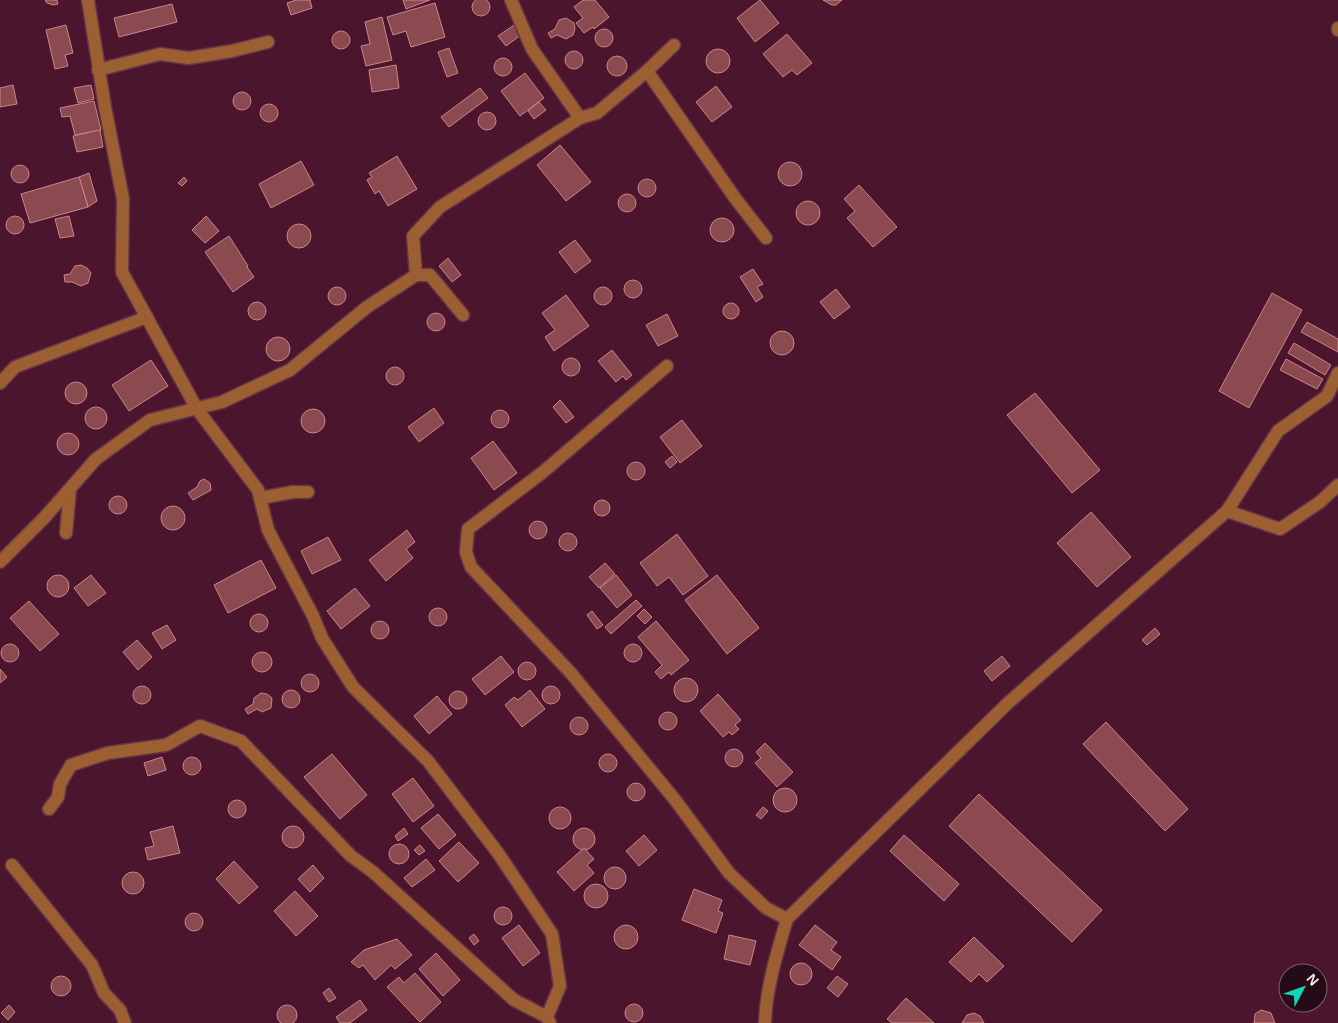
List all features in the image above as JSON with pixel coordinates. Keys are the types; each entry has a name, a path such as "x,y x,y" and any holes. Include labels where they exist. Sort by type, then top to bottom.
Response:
{"street":[{"path":"49,809 58,797 60,784 71,765 108,753 166,745 200,726 240,741 351,856 373,872 514,1000 548,1020 560,986 552,934 498,852 428,761 353,687 322,638 313,616 268,530 258,490 197,409 122,272 123,199 98,70 88,0"},
{"path":"511,0 532,49 580,118"},
{"path":"98,70 160,54 189,58 232,51 268,42"},
{"path":"416,275 413,236 440,207 580,118 597,113 647,71 674,44"},
{"path":"647,71 735,198 766,238"},
{"path":"0,562 70,490 96,459 150,420 222,402 290,370 367,308 416,275 430,275 464,315"},
{"path":"0,383 16,367 147,318"},
{"path":"667,366 543,472 468,529 466,552 471,567 570,672 676,801 729,873 766,908 787,919"},
{"path":"764,1023 765,1006 774,964 787,919 1008,703 1227,511 1278,431 1327,396 1338,372"},
{"path":"1227,511 1280,529 1320,502 1338,485"},
{"path":"66,533 70,490"},
{"path":"260,498 293,492 308,492"},
{"path":"12,865 92,965 104,993 120,1010 126,1023"}],"building":[{"path":"481,-2 487,1 490,7 487,13 481,16 475,13 472,7 475,1"},
{"path":"45,0 57,0 58,4 53,5"},
{"path":"296,0 310,0 312,8 291,15 287,3"},
{"path":"403,0 430,0 406,9"},
{"path":"583,0 595,0 609,17 594,29 593,27 584,33 576,23 583,18 574,7"},
{"path":"760,0 779,23 755,42 737,18"},
{"path":"823,0 842,0 836,5 832,5"},
{"path":"435,3 445,37 411,47 406,31 393,35 387,17"},
{"path":"172,4 177,22 119,37 114,18"},
{"path":"382,17 392,60 366,66 361,46 370,44 365,22"},
{"path":"566,18 574,23 573,35 566,39 557,35 551,38 548,33 555,29 559,20"},
{"path":"66,25 73,53 65,55 68,66 55,69 46,30"},
{"path":"514,25 521,35 506,46 498,36"},
{"path":"604,29 610,32 613,38 610,44 604,47 598,44 595,38 598,32"},
{"path":"341,31 347,34 350,40 347,46 341,49 335,46 332,40 335,34"},
{"path":"787,34 812,63 797,75 792,70 783,77 763,54"},
{"path":"449,48 458,73 447,77 438,52"},
{"path":"718,49 726,53 730,61 726,69 718,73 710,69 706,61 710,53"},
{"path":"574,51 580,54 583,60 580,66 574,69 568,66 565,60 568,54"},
{"path":"617,56 624,59 627,66 624,73 617,76 610,73 607,66 610,59"},
{"path":"503,58 509,61 512,67 509,73 503,76 497,73 494,67 497,61"},
{"path":"396,65 399,88 372,92 369,70"},
{"path":"525,73 544,98 520,116 501,91"},
{"path":"13,85 17,104 0,107 0,88"},
{"path":"91,85 94,99 78,103 74,88"},
{"path":"716,86 732,107 712,122 696,102"},
{"path":"480,88 488,98 449,127 441,117"},
{"path":"242,92 248,95 251,101 248,107 242,110 236,107 233,101 236,95"},
{"path":"94,101 101,130 75,135 70,116 62,117 60,108"},
{"path":"539,102 546,110 534,119 528,111"},
{"path":"269,104 275,107 278,113 275,119 269,122 263,119 260,113 263,107"},
{"path":"487,112 493,115 496,121 493,127 487,130 481,127 478,121 481,115"},
{"path":"100,130 103,147 77,152 73,136"},
{"path":"560,145 591,182 566,201 537,165"},
{"path":"397,156 417,189 388,206 379,191 375,194 367,180 372,177 369,173"},
{"path":"301,161 314,185 271,208 259,184"},
{"path":"790,162 798,166 802,174 798,182 790,186 782,182 778,174 782,166"},
{"path":"20,165 26,168 29,174 26,180 20,183 14,180 11,174 14,168"},
{"path":"89,173 97,201 88,207 79,177"},
{"path":"79,177 88,207 30,223 21,194"},
{"path":"184,177 187,181 182,186 178,183"},
{"path":"647,179 653,182 656,188 653,194 647,197 641,194 638,188 641,182"},
{"path":"859,185 897,227 873,247 847,218 855,211 844,199"},
{"path":"627,194 633,197 636,203 633,209 627,212 621,209 618,203 621,197"},
{"path":"808,201 816,205 820,213 816,221 808,225 800,221 796,213 800,205"},
{"path":"15,216 21,219 24,225 21,231 15,234 9,231 6,225 9,219"},
{"path":"69,216 74,236 60,238 55,219"},
{"path":"206,216 219,231 205,243 192,230"},
{"path":"722,218 730,222 734,230 730,238 722,242 714,238 710,230 714,222"},
{"path":"299,224 307,228 311,236 307,244 299,248 291,244 287,236 291,228"},
{"path":"229,236 254,277 233,292 205,252"},
{"path":"575,240 591,261 575,273 559,252"},
{"path":"448,258 461,275 452,282 439,266"},
{"path":"81,265 91,273 88,283 81,286 72,282 65,282 64,275 70,274 75,266"},
{"path":"753,269 763,284 757,287 763,297 756,302 740,277"},
{"path":"633,280 639,283 642,289 639,295 633,298 627,295 624,289 627,283"},
{"path":"337,287 343,290 346,296 343,302 337,305 331,302 328,296 331,290"},
{"path":"603,287 609,290 612,296 609,302 603,305 597,302 594,296 597,290"},
{"path":"836,289 850,307 834,319 820,302"},
{"path":"1272,293 1302,310 1249,408 1219,391"},
{"path":"566,295 589,326 554,351 545,337 555,330 542,313"},
{"path":"257,302 263,305 266,311 263,317 257,320 251,317 248,311 251,305"},
{"path":"728,303 734,303 739,308 737,317 728,319 723,314 723,308"},
{"path":"436,313 442,316 445,322 442,328 436,331 430,328 427,322 430,316"},
{"path":"667,314 678,336 658,346 646,325"},
{"path":"1307,322 1338,339 1338,352 1301,332"},
{"path":"782,331 790,335 794,343 790,351 782,355 774,351 770,343 774,335"},
{"path":"278,337 286,341 290,349 286,357 278,361 270,357 266,349 270,341"},
{"path":"1294,343 1331,365 1325,375 1288,353"},
{"path":"612,350 632,375 626,380 623,376 616,382 598,361"},
{"path":"571,358 577,361 580,367 577,373 571,376 565,373 562,367 565,361"},
{"path":"1286,359 1323,379 1317,389 1280,370"},
{"path":"151,360 168,386 129,411 112,385"},
{"path":"395,367 401,370 404,376 401,382 395,385 389,382 386,376 389,370"},
{"path":"76,382 84,385 87,393 84,401 76,404 68,401 65,393 68,385"},
{"path":"1035,393 1100,470 1072,493 1007,415"},
{"path":"560,400 574,417 566,423 553,407"},
{"path":"96,407 104,410 107,418 104,426 96,429 88,426 85,418 88,410"},
{"path":"434,408 444,423 419,442 408,427"},
{"path":"313,409 321,413 325,421 321,429 313,433 305,429 301,421 305,413"},
{"path":"500,410 506,413 509,419 506,425 500,428 494,425 491,419 494,413"},
{"path":"682,420 702,446 680,463 660,437"},
{"path":"68,433 76,436 79,444 76,452 68,455 60,452 57,444 60,436"},
{"path":"493,441 517,473 494,490 471,458"},
{"path":"672,456 677,462 670,468 665,462"},
{"path":"636,462 642,465 645,471 642,477 636,480 630,477 627,471 630,465"},
{"path":"204,479 210,483 211,490 193,500 188,493"},
{"path":"118,496 124,499 127,505 124,511 118,514 112,511 109,505 112,499"},
{"path":"599,500 605,500 610,505 608,514 599,516 594,511 594,505"},
{"path":"173,506 181,510 185,518 181,526 173,530 165,526 161,518 165,510"},
{"path":"1091,512 1131,557 1097,587 1057,543"},
{"path":"538,521 544,524 547,530 544,536 538,539 532,536 529,530 532,524"},
{"path":"407,530 415,542 406,549 413,558 386,581 369,560"},
{"path":"568,533 574,536 577,542 574,548 568,551 562,548 559,542 562,536"},
{"path":"677,534 708,576 683,595 669,577 657,586 640,563"},
{"path":"328,537 341,560 312,574 301,551"},
{"path":"261,560 276,588 228,613 214,585"},
{"path":"605,563 615,574 599,588 589,577"},
{"path":"58,575 66,578 69,586 66,594 58,597 50,594 47,586 50,578"},
{"path":"91,575 106,593 88,606 74,588"},
{"path":"616,575 632,595 617,608 600,588"},
{"path":"717,575 759,628 727,654 685,600"},
{"path":"355,588 370,606 341,629 327,611"},
{"path":"636,600 642,606 611,634 605,627"},
{"path":"29,601 59,634 40,651 10,618"},
{"path":"438,608 444,611 447,617 444,623 438,626 432,623 429,617 432,611"},
{"path":"644,609 652,617 645,624 637,616"},
{"path":"592,611 603,625 597,629 587,615"},
{"path":"259,614 265,617 268,623 265,629 259,632 253,629 250,623 253,617"},
{"path":"380,621 386,624 389,630 386,636 380,639 374,636 371,630 374,624"},
{"path":"656,621 689,660 671,675 669,672 661,679 655,672 662,665 638,637"},
{"path":"167,625 176,640 162,649 152,633"},
{"path":"1155,628 1160,634 1147,645 1142,640"},
{"path":"137,640 152,657 138,670 123,652"},
{"path":"10,644 16,647 19,653 16,659 10,662 4,659 1,653 4,647"},
{"path":"633,644 639,647 642,653 639,659 633,662 627,659 624,653 627,647"},
{"path":"262,652 269,655 272,662 269,669 262,672 255,669 252,662 255,655"},
{"path":"501,656 514,672 485,695 472,679"},
{"path":"1002,656 1010,666 992,681 984,671"},
{"path":"527,662 533,665 536,671 533,677 527,680 521,677 518,671 521,665"},
{"path":"0,669 7,677 0,683"},
{"path":"310,674 316,677 319,683 316,689 310,692 304,689 301,683 304,677"},
{"path":"686,678 694,682 698,690 694,698 686,702 678,698 674,690 678,682"},
{"path":"142,686 148,689 151,695 148,701 142,704 136,701 133,695 136,689"},
{"path":"551,686 557,689 560,695 557,701 551,704 545,701 542,695 545,689"},
{"path":"291,690 297,693 300,699 297,705 291,708 285,705 282,699 285,693"},
{"path":"530,690 545,709 522,727 505,705 514,697 518,700"},
{"path":"458,691 464,694 467,700 464,706 458,709 452,706 449,700 452,694"},
{"path":"261,693 267,694 272,698 271,708 262,712 257,709 248,714 245,709 253,704 254,698"},
{"path":"718,694 741,720 735,725 739,729 732,735 729,732 723,737 700,711"},
{"path":"437,696 452,714 429,734 414,716"},
{"path":"668,712 674,715 677,721 674,727 668,730 662,727 659,721 662,715"},
{"path":"579,717 585,720 588,726 585,732 579,735 573,732 570,726 573,720"},
{"path":"1106,722 1188,809 1165,831 1083,744"},
{"path":"765,743 793,772 777,787 755,763 761,758 756,752"},
{"path":"734,749 740,752 743,758 740,764 734,767 728,764 725,758 728,752"},
{"path":"332,754 367,795 340,819 304,777"},
{"path":"608,754 614,757 617,763 614,769 608,772 602,769 599,763 602,757"},
{"path":"162,757 166,770 148,776 144,763"},
{"path":"192,757 198,760 201,766 198,772 192,775 186,772 183,766 186,760"},
{"path":"413,778 434,806 413,822 392,794"},
{"path":"636,783 644,788 645,792 640,800 636,801 628,796 627,792 632,784"},
{"path":"785,788 793,792 797,800 793,808 785,812 777,808 773,800 777,792"},
{"path":"979,794 1102,910 1072,942 949,826"},
{"path":"237,800 243,803 246,809 243,815 237,818 231,815 228,809 231,803"},
{"path":"560,807 568,810 571,818 568,826 560,829 552,826 549,818 552,810"},
{"path":"763,807 768,811 761,819 756,815"},
{"path":"438,814 456,835 439,849 421,828"},
{"path":"173,826 180,853 148,860 145,848 154,846 150,832"},
{"path":"293,826 301,829 304,837 301,845 293,848 285,845 282,837 285,829"},
{"path":"404,828 408,834 398,841 395,836"},
{"path":"584,828 592,831 595,839 592,847 584,850 576,847 573,839 576,831"},
{"path":"644,835 657,850 639,866 626,851"},
{"path":"904,835 959,884 944,901 890,851"},
{"path":"459,842 479,863 458,882 439,861"},
{"path":"399,844 406,847 409,854 406,861 399,864 392,861 389,854 392,847"},
{"path":"420,845 425,851 419,855 414,850"},
{"path":"584,848 594,859 587,865 594,873 574,891 557,872"},
{"path":"426,859 435,870 412,887 404,878"},
{"path":"234,861 258,887 239,904 216,879"},
{"path":"313,865 324,878 310,892 298,879"},
{"path":"615,867 623,870 626,878 623,886 615,889 607,886 604,878 607,870"},
{"path":"133,872 141,875 144,883 141,891 133,894 125,891 122,883 125,875"},
{"path":"596,884 601,885 607,891 607,901 601,907 596,908 591,907 585,901 584,896 585,891 591,885"},
{"path":"694,889 722,900 718,911 723,913 716,933 682,920"},
{"path":"295,891 318,916 296,936 274,911"},
{"path":"503,907 509,910 512,916 509,922 503,925 497,922 494,916 497,910"},
{"path":"194,913 200,916 203,922 200,928 194,931 188,928 185,922 188,916"},
{"path":"519,925 540,953 523,966 502,938"},
{"path":"626,925 631,926 637,932 637,942 631,948 626,949 621,948 615,942 614,937 615,932 621,926"},
{"path":"815,925 837,942 831,950 841,957 832,970 799,945"},
{"path":"474,934 479,941 474,945 469,938"},
{"path":"729,935 756,941 750,965 724,959"},
{"path":"974,937 1004,966 987,982 979,974 971,982 949,962"},
{"path":"397,939 412,955 395,969 391,965 375,980 363,965 359,968 351,962 364,950"},
{"path":"436,953 460,980 443,996 419,969"},
{"path":"801,963 809,966 812,974 809,982 801,985 793,982 790,974 793,966"},
{"path":"415,973 441,1002 420,1022 387,987 399,977 404,983"},
{"path":"61,976 68,979 71,986 68,993 61,996 54,993 51,986 54,979"},
{"path":"837,976 848,984 838,997 827,988"},
{"path":"329,988 336,998 329,1002 323,993"},
{"path":"906,998 934,1023 892,1023 887,1019"},
{"path":"360,1000 367,1010 350,1023 340,1023 336,1017"},
{"path":"634,1004 640,1007 643,1013 640,1019 634,1022 628,1019 625,1013 628,1007"},
{"path":"9,1005 15,1012 8,1020 1,1013"},
{"path":"287,1005 294,1008 297,1015 294,1022 287,1025 280,1022 277,1015 280,1008"},
{"path":"1261,1010 1271,1013 1275,1023 1254,1023 1255,1014"},
{"path":"974,1013 980,1016 984,1023 962,1023 967,1015"}]}
